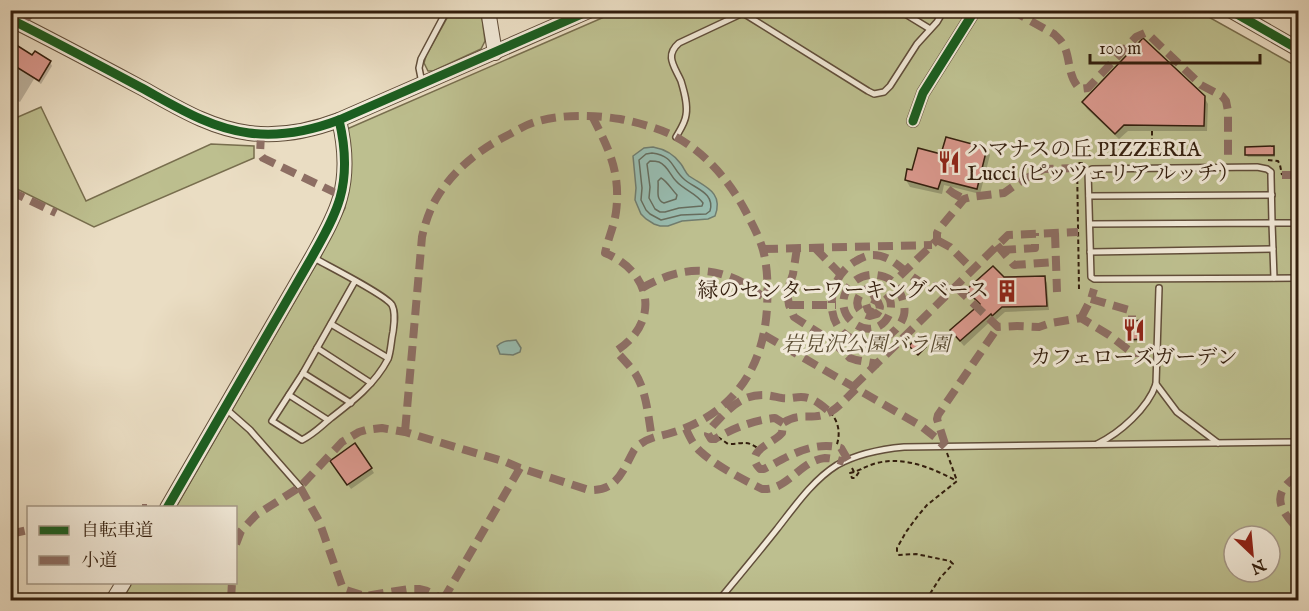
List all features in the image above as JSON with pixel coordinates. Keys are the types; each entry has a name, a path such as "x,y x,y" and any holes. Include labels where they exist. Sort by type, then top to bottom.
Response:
{"street":[{"path":"488,10 495,53"},
{"path":"10,19 212,125 249,133 272,135 293,134 339,120 591,10"},
{"path":"913,121 922,93 975,10"},
{"path":"1230,10 1299,49"},
{"path":"168,506 333,217 344,172 343,136 339,120"},
{"path":"113,600 123,584"}],"lane":[{"path":"422,84 419,68 421,59 447,10"},
{"path":"899,10 930,29"},
{"path":"676,136 686,117 687,109 681,82 672,64 671,56 679,43 746,12 874,94 884,92 890,86 917,44 937,22 944,10"},
{"path":"1274,278 1271,172 1267,169 1257,167 1092,169 1088,171 1090,277 1094,279 1299,278"},
{"path":"1089,196 1272,195"},
{"path":"1090,224 1299,223"},
{"path":"1090,252 1273,249"},
{"path":"312,257 355,281 387,299 394,312 394,324 388,358 371,383 351,403 302,440 272,421 303,373 355,281"},
{"path":"1096,444 1107,439 1144,406 1153,393 1156,384 1159,288"},
{"path":"331,324 388,358"},
{"path":"317,348 371,383"},
{"path":"303,373 351,403"},
{"path":"1156,384 1177,412 1218,443"},
{"path":"289,395 328,420"},
{"path":"225,407 250,430 300,487"},
{"path":"718,600 802,497 824,474 848,460 872,453 890,449 945,447 1299,442"}],"path":[{"path":"1152,131 1152,160"},
{"path":"1077,168 1079,289"},
{"path":"830,412 838,428 836,447"},
{"path":"718,437 728,444 749,442 760,450"},
{"path":"945,447 957,481"},
{"path":"848,460 854,472"},
{"path":"861,469 855,478 852,478 850,473 877,463 910,462 925,466 957,481"},
{"path":"926,600 939,578 953,564 950,561 916,554 898,555 897,548 927,505 957,481"}],"green space":[{"path":"451,11 481,11 485,41 481,49 433,71 428,71 424,63 426,56"},
{"name":"岩見沢公園バラ園","path":"618,11 1198,11 1298,67 1298,600 122,600 131,584 237,584 237,506 177,506 321,256 345,208 351,169 347,129"},
{"path":"41,107 86,201 211,144 254,146 254,158 94,227 11,186 11,120"}],"water":[{"path":"653,147 672,155 689,176 711,191 717,201 715,216 660,226 641,214 635,200 633,156 644,148"},
{"path":"516,340 521,348 520,352 513,355 500,354 497,346"}],"building":[{"path":"1143,38 1205,96 1204,126 1124,125 1115,134 1082,102"},
{"path":"10,41 32,55 35,51 51,61 39,81 10,63"},
{"name":"ハマナスの丘 PIZZERIA Lucci (ピッツェリア ルッチ）","path":"946,137 987,148 977,189 941,180 938,189 905,180 907,169 912,170 918,148 941,154"},
{"path":"1274,146 1274,155 1245,155 1245,147"},
{"name":"緑のセンターワーキングベース","path":"993,266 1004,277 1045,276 1047,306 1002,307 960,341 950,330 980,304 966,290"},
{"name":"カフェローズガーデン","path":"1141,320 1142,339 1128,340 1127,322"},
{"path":"916,338 926,347 918,355 909,346"},
{"path":"355,443 372,468 347,485 330,461"}],"marked path":[{"path":"21,24 34,10"},
{"path":"1011,10 1054,34 1061,41 1073,79 1080,89 1088,88 1136,37 1145,33 1149,35 1201,85 1222,96 1226,101 1228,160"},
{"path":"569,116 626,120 664,131 687,144 708,160 733,190 755,230 765,257 767,308 764,333 748,376 735,394 719,408 701,421 642,443 635,449 617,479 612,484 598,490 589,490 405,432 423,232 431,208 443,188 459,169 478,153 535,122 569,116"},
{"path":"592,116 604,139 617,185 616,212 605,253 621,261 633,272 641,285 645,298 645,312 640,326 616,351 639,380 652,438"},
{"path":"261,134 260,154 263,158 340,195"},
{"path":"900,276 937,240 939,229 964,199 1004,193 1044,169 1077,168"},
{"path":"1282,175 1298,175"},
{"path":"948,189 964,199"},
{"path":"10,191 56,213"},
{"path":"853,387 1008,235 1078,232"},
{"path":"1001,250 1035,248 1035,233"},
{"path":"1055,233 1057,292"},
{"path":"937,240 950,247 972,269"},
{"path":"763,249 932,245"},
{"path":"997,245 1014,265 1056,262"},
{"path":"797,248 793,274 787,292 794,317 833,342 850,358 879,364"},
{"path":"815,248 845,279"},
{"path":"879,311 870,316 859,309 858,298 861,293 871,288 886,294 890,302 891,310 888,318 882,324 874,328 865,328 855,324 847,316 844,307 844,298 854,282 873,275 885,277 893,282 903,301 902,321 889,335 872,342 852,338 841,331 832,307 837,281 845,270 858,260 871,255 888,259 928,285 955,286 998,327 1039,327 1081,318 1134,353 1156,353"},
{"path":"642,288 682,272 708,271 735,279 768,300"},
{"path":"1081,318 1094,289"},
{"path":"872,317 872,312 868,310 866,304 872,299 878,302 882,315"},
{"path":"1091,299 1129,310 1132,319"},
{"path":"789,305 836,305"},
{"path":"945,444 937,419 938,415 998,327"},
{"path":"764,335 921,426 945,447"},
{"path":"848,460 841,448 831,446 820,446 801,451 764,469 760,469 755,458 759,450 782,433 783,423 794,418 820,416 830,412 856,389"},
{"path":"783,423 775,418 767,419 744,425 715,439 711,439 708,434 710,429 731,408 745,398 757,395 785,398 805,397 817,402 830,412"},
{"path":"237,541 241,531 256,515 300,487 342,442 366,430 382,428 405,432"},
{"path":"686,429 694,444 707,457 762,489 787,481 816,460 827,458 844,462"},
{"path":"443,600 520,468"},
{"path":"1298,475 1284,489 1280,502 1286,515 1298,529"},
{"path":"300,487 319,521 343,589 365,596 419,589 443,599"},
{"path":"10,534 27,530"},
{"path":"231,600 232,584"}],"cycle path":[{"path":"10,19 179,109 206,121 249,133 284,134 339,120 591,10"},
{"path":"913,121 923,93 975,10"},
{"path":"1230,10 1298,49"},
{"path":"168,506 331,221 344,179 344,149 339,120"}],"place":[{"name":"ハマナスの丘 PIZZERIA Lucci (ピッツェリア ルッチ）","path":"949,162"},
{"name":"緑のセンターワーキングベース","path":"1007,291"},
{"name":"カフェローズガーデン","path":"1134,330"}]}
